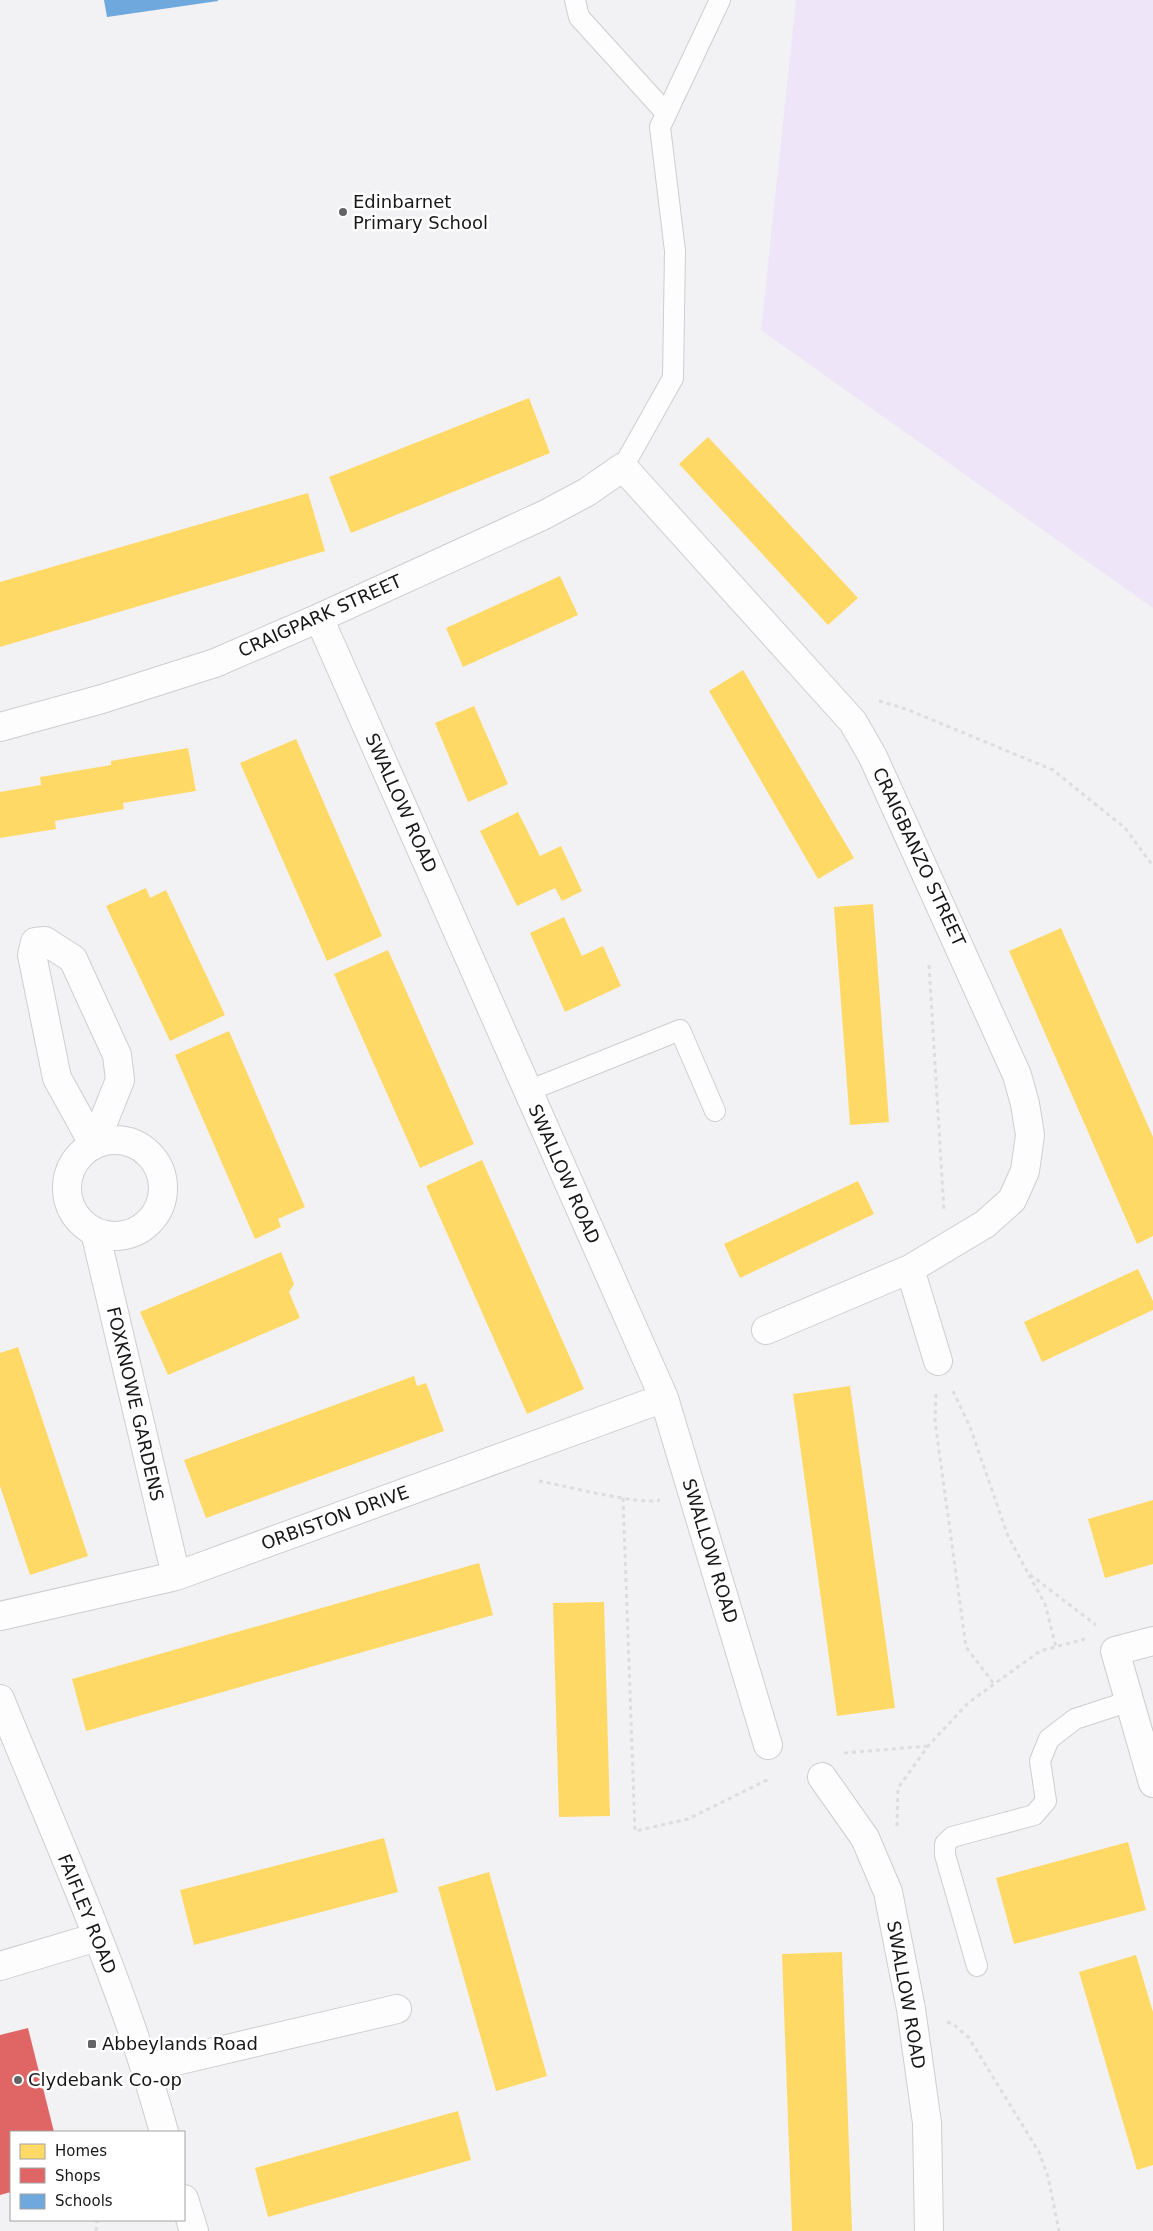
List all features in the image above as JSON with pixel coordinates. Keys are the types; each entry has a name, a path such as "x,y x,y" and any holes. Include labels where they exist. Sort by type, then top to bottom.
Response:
{"street":[{"name":"CRAIGPARK STREET","path":"0,727 102,699 215,663 544,516 587,492 623,467"},
{"name":"CRAIGBANZO STREET","path":"623,467 829,693 853,722 873,757 1017,1075 1025,1104 1030,1135 1025,1170 1012,1200 985,1224 910,1269 766,1330"},
{"name":"SWALLOW ROAD","path":"319,618 664,1398 768,1745"},
{"path":"44,941 73,959 117,1055 120,1080 94,1145 57,1078 32,956 35,942 44,941"},
{"path":"109,1140 124,1141 139,1146 150,1156 159,1169 163,1185 161,1202 154,1216 142,1228 127,1234 111,1236 95,1232 82,1223 73,1210 68,1196 72,1166 82,1154 94,1145 109,1140"},
{"name":"FOXKNOWE GARDENS","path":"95,1232 176,1576"},
{"path":"910,1269 938,1361"},
{"name":"ORBISTON DRIVE","path":"0,1616 176,1576 664,1398"},
{"path":"1153,1641 1111,1642 1153,1784"},
{"name":"FAIFLEY ROAD","path":"0,1699 98,1937 146,2068 164,2131"},
{"name":"SWALLOW ROAD","path":"822,1777 865,1838 888,1892 911,2009 927,2123 928,2231"},
{"path":"0,1966 98,1937"},
{"path":"146,2068 397,2009"},
{"path":"185,2202 194,2231"}],"lane":[{"path":"575,0 579,17 666,113"},
{"path":"623,467 672,378 675,250 660,126 720,0"},
{"path":"528,1091 680,1030 715,1111"},
{"path":"977,1966 945,1855 945,1844 952,1837 1034,1815 1046,1801 1040,1761 1049,1739 1075,1718 1130,1702"}],"path":[{"path":"829,693 882,702 906,709 1053,770 1125,828 1151,859 1153,866"},
{"path":"928,957 946,1246"},
{"path":"938,1361 970,1427 1008,1536 1045,1604 1056,1647"},
{"path":"938,1361 935,1421 966,1647 994,1684"},
{"path":"530,1479 653,1503 691,1489"},
{"path":"623,1498 636,1831 688,1819 774,1776"},
{"path":"1028,1573 1111,1642"},
{"path":"897,1827 898,1788 928,1746 968,1703 1040,1651 1056,1647 1111,1642"},
{"path":"836,1754 928,1746"},
{"path":"911,2009 953,2024 969,2038 1039,2152 1048,2177 1060,2231"}],"shaded area":[{"path":"796,0 1153,0 1153,608 761,330"}],"building: Homes":[{"path":"529,398 550,453 351,533 329,477"},
{"path":"708,437 858,598 828,625 679,464"},
{"path":"308,493 325,551 0,647 0,582"},
{"path":"560,576 578,615 463,667 446,628"},
{"path":"743,670 854,858 818,879 709,691"},
{"path":"474,706 508,784 468,802 435,723"},
{"path":"296,739 382,936 327,961 240,763"},
{"path":"188,748 196,791 123,803 124,809 55,821 56,829 0,838 0,792 41,785 40,777 111,765 111,761"},
{"path":"518,812 540,856 561,846 582,891 562,901 555,888 517,906 480,831"},
{"path":"146,888 150,898 166,890 225,1015 170,1041 106,906"},
{"path":"873,904 889,1122 850,1125 834,907"},
{"path":"564,917 582,956 603,946 621,986 565,1012 530,933"},
{"path":"1061,928 1153,1137 1153,1236 1137,1244 1009,951"},
{"path":"388,950 474,1144 420,1168 334,974"},
{"path":"229,1031 305,1207 278,1219 281,1227 255,1239 175,1055"},
{"path":"482,1160 584,1389 527,1414 426,1186"},
{"path":"858,1181 874,1214 740,1278 724,1244"},
{"path":"281,1252 294,1284 289,1292 300,1318 168,1375 140,1312"},
{"path":"1138,1269 1153,1301 1153,1310 1042,1362 1024,1322"},
{"path":"18,1347 88,1556 30,1575 0,1486 0,1353"},
{"path":"414,1376 417,1386 426,1383 444,1431 206,1518 184,1460"},
{"path":"850,1386 895,1708 837,1716 793,1394"},
{"path":"1153,1500 1153,1564 1105,1578 1088,1519"},
{"path":"479,1563 493,1615 86,1731 72,1679"},
{"path":"604,1602 610,1816 559,1817 553,1603"},
{"path":"384,1838 398,1892 194,1945 180,1890"},
{"path":"1128,1842 1146,1910 1014,1944 996,1878"},
{"path":"489,1872 547,2076 496,2091 438,1887"},
{"path":"842,1952 852,2231 792,2231 782,1954"},
{"path":"1136,1955 1153,2012 1153,2165 1137,2170 1079,1972"},
{"path":"458,2111 471,2160 268,2217 255,2168"}],"building: Shops":[{"path":"28,2028 54,2131 10,2131 10,2192 0,2195 0,2035"}],"building: Schools":[{"path":"104,0 218,0 218,1 107,17"}],"place":[{"name":"Edinbarnet Primary School","path":"343,212"},
{"name":"Abbeylands Road","path":"92,2044"},
{"name":"Clydebank Co-op","path":"18,2080"}]}
